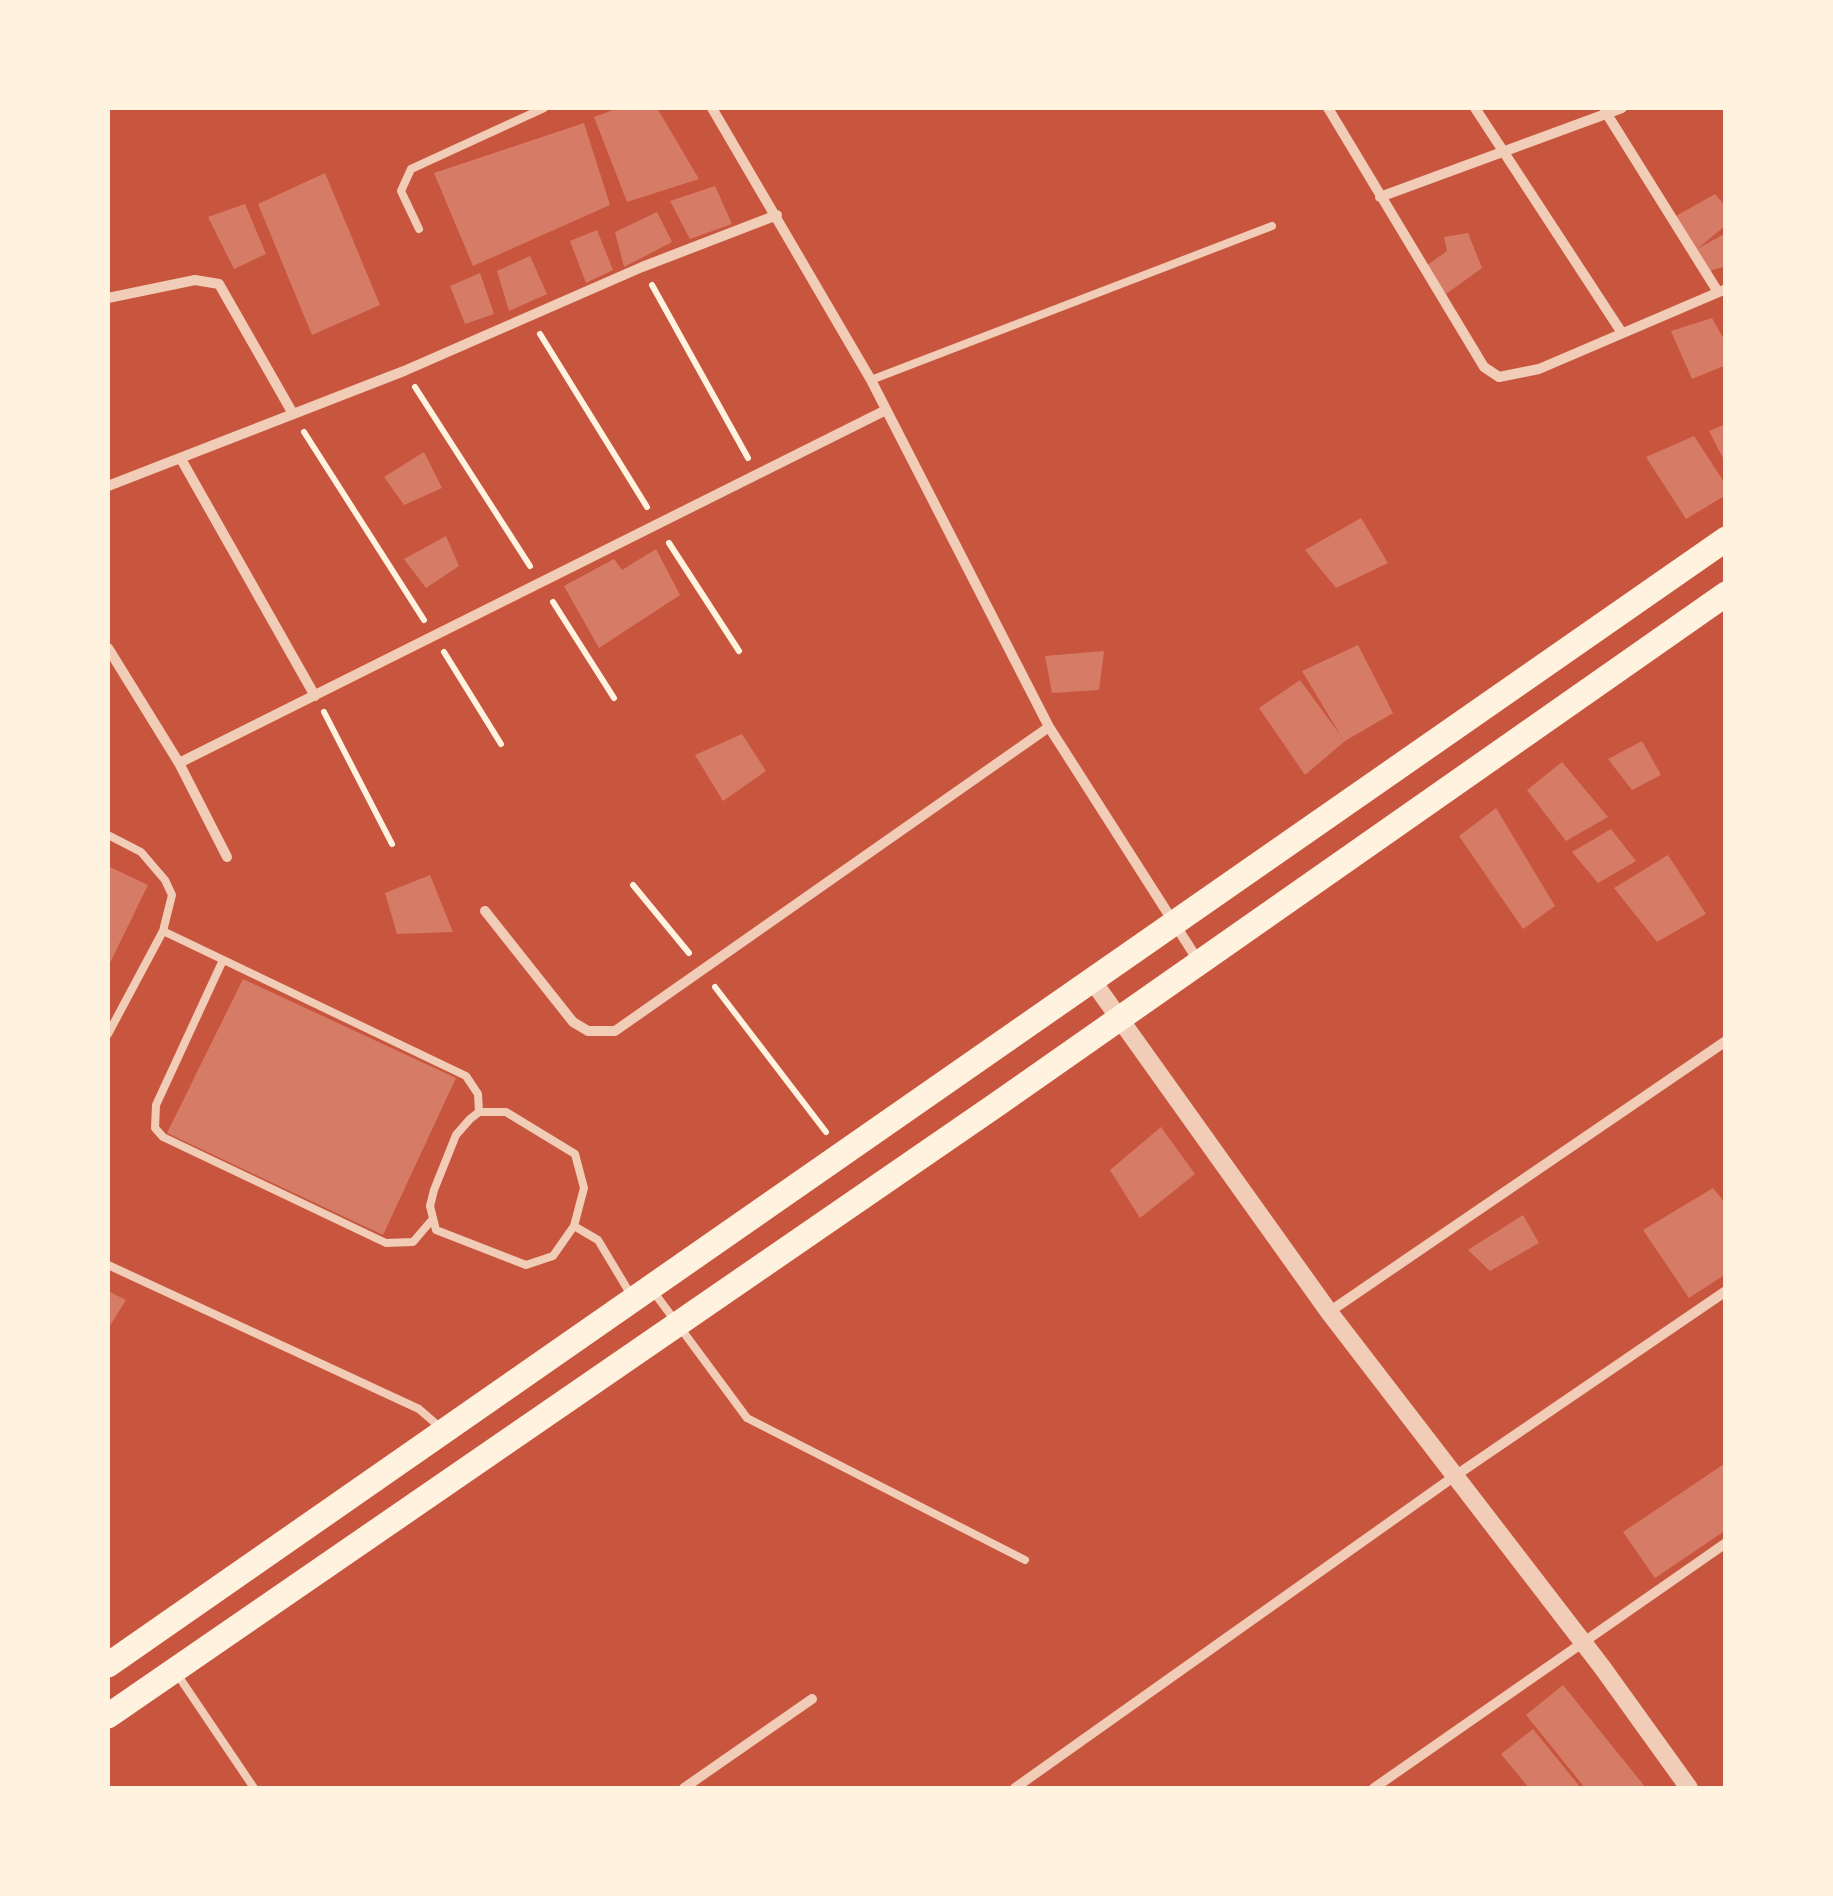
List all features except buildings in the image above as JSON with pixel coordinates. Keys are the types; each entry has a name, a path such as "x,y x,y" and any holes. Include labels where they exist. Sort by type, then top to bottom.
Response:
{"main road":[{"path":"108,1666 1726,539"},
{"path":"108,1716 1120,1019 1726,594"}],"street":[{"path":"712,108 871,380 1049,728 1200,963"},
{"path":"1328,108 1484,367 1499,377 1538,369 1722,291 1605,110"},
{"path":"1474,108 1622,334"},
{"path":"1380,197 1605,110 1622,108"},
{"path":"108,486 530,319 642,267 777,215"},
{"path":"108,298 195,280 219,284 292,412"},
{"path":"179,763 886,410"},
{"path":"181,458 315,696"},
{"path":"108,648 179,763 227,857"},
{"path":"485,912 573,1022 588,1031 615,1031 1049,728"},
{"path":"1092,980 1328,1312 1689,1788"},
{"path":"1328,1312 1726,1041"},
{"path":"1015,1788 1452,1478 1726,1292"},
{"path":"1374,1788 1726,1543"},
{"path":"684,1788 812,1699"}],"lane":[{"path":"418,229 401,191 411,169 544,108"},
{"path":"871,380 1272,226"},
{"path":"108,835 142,852 172,894 163,931 108,1034"},
{"path":"163,931 466,1076 478,1094 479,1112 456,1135 434,1190 431,1221 412,1242 386,1243 162,1137 155,1128 156,1105 223,960"},
{"path":"431,1221 446,1235 526,1266 553,1256 574,1226 584,1188 575,1154 518,1117 479,1112"},
{"path":"574,1226 598,1240 642,1293 676,1323 746,1418 1025,1560"},
{"path":"108,1265 419,1409 446,1432"},
{"path":"174,1670 254,1788"}],"path":[{"path":"642,267 756,472"},
{"path":"530,319 739,651"},
{"path":"404,370 614,698"},
{"path":"292,412 501,744"},
{"path":"315,696 392,844"},
{"path":"632,885 701,968 844,1155"}]}
